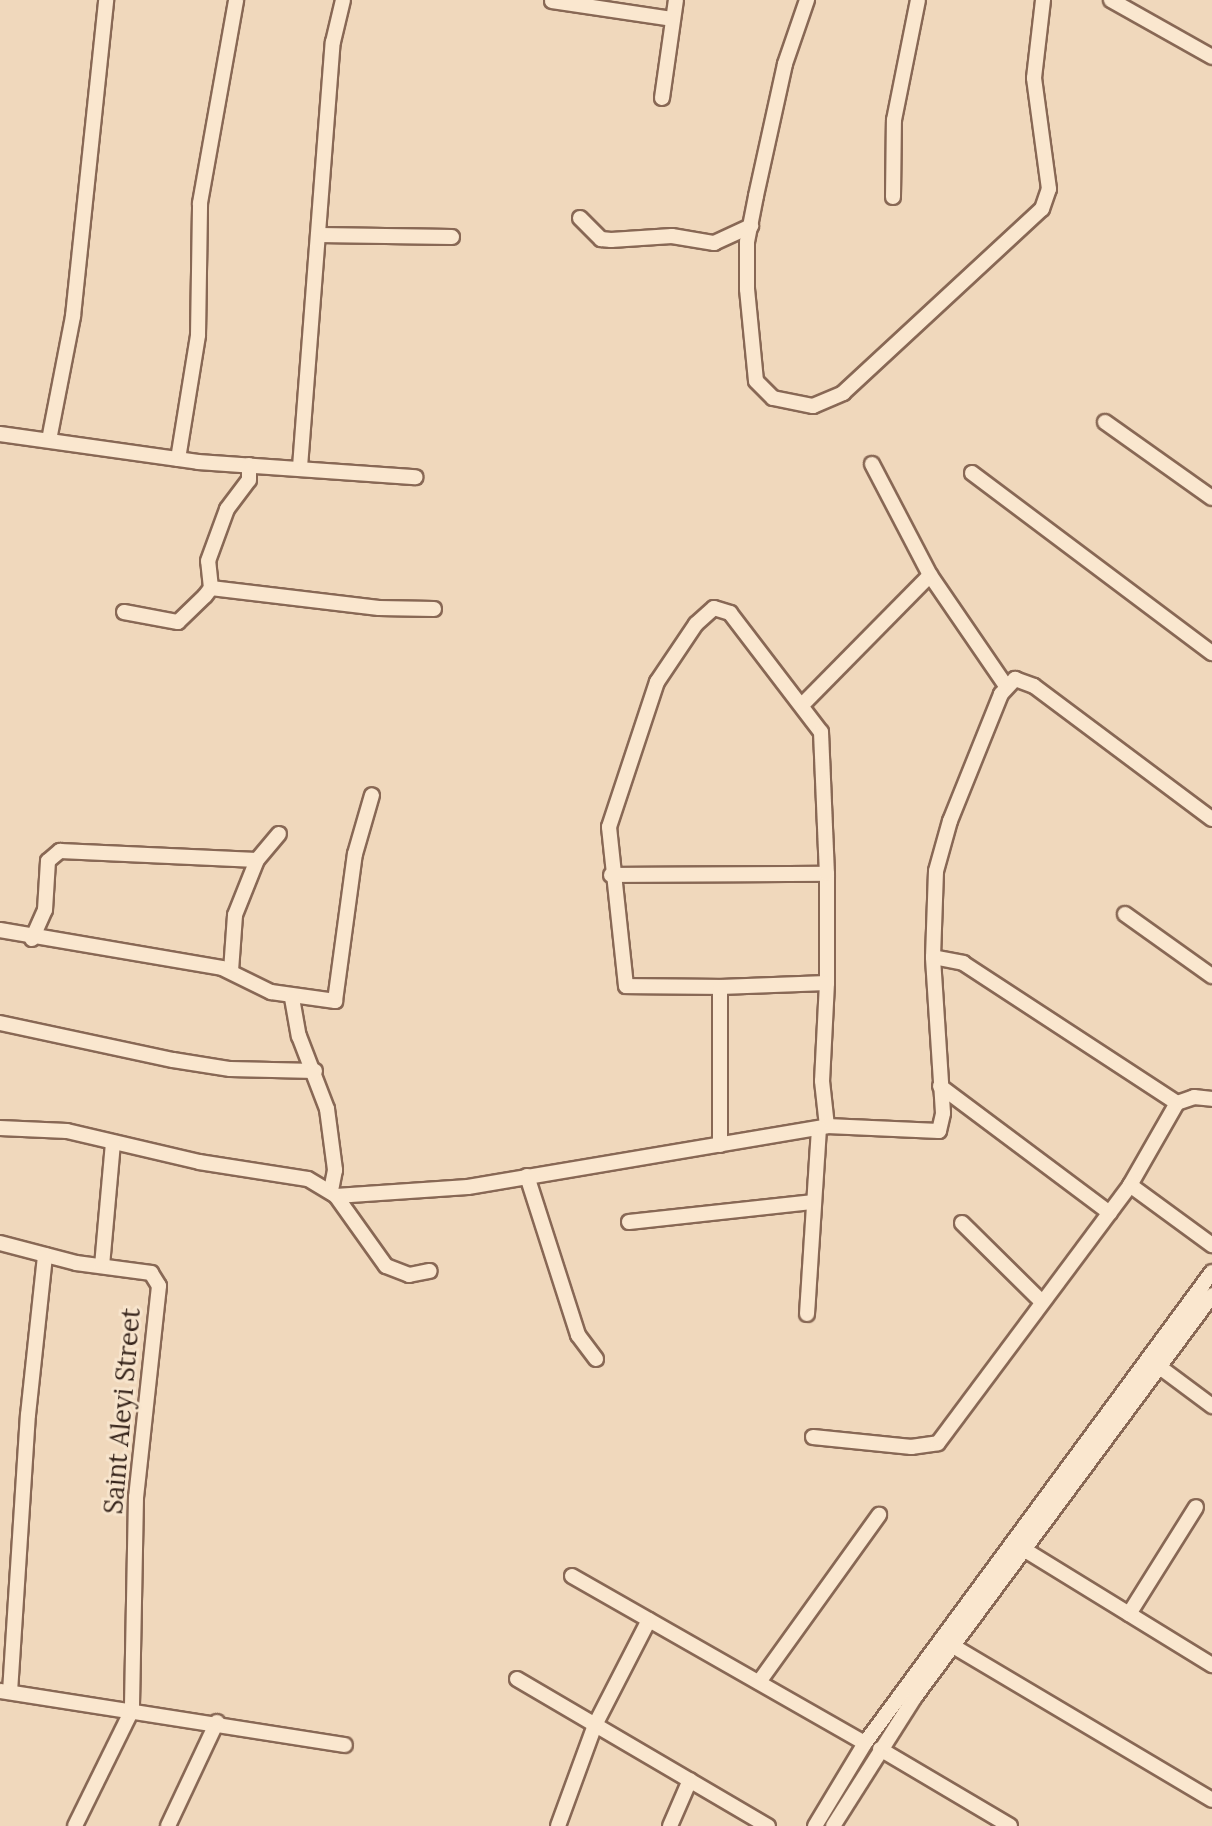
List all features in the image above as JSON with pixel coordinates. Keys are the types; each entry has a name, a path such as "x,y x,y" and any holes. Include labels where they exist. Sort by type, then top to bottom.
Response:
{"street":[{"path":"49,440 73,316 106,0"},
{"path":"178,459 198,335 200,203 236,0"},
{"path":"300,467 333,42 343,0"},
{"path":"662,98 676,0"},
{"path":"807,0 785,64 751,226 747,289 756,381 773,398 796,405 830,402 1042,209 1049,189 1034,78 1043,0"},
{"path":"893,197 894,120 918,0"},
{"path":"1111,0 1212,57"},
{"path":"552,1 672,19"},
{"path":"580,218 601,239 611,240 672,236 714,243 751,226"},
{"path":"319,235 452,237"},
{"path":"1105,422 1212,498"},
{"path":"0,434 178,459 415,477"},
{"path":"872,464 930,575 1006,686"},
{"path":"211,588 208,561 227,509 249,480 249,465"},
{"path":"972,473 1212,653"},
{"path":"803,704 930,575"},
{"path":"211,588 379,608 434,609"},
{"path":"124,612 178,622 211,588"},
{"path":"807,1314 814,1202 823,1127 827,983 825,750 821,732 803,704 730,613 714,608 705,613 657,682 613,806 611,875 626,986 720,987 827,983"},
{"path":"333,1193 468,1187 823,1127 933,1135 942,1124 933,897 943,844 1006,686 1015,679 1034,686 1212,819"},
{"path":"0,930 32,939 231,971 292,998 335,1001 355,854 372,795"},
{"path":"231,971 235,915 257,860 279,834"},
{"path":"32,939 45,910 48,861 60,851 257,860"},
{"path":"611,875 827,874"},
{"path":"1125,914 1212,976"},
{"path":"933,957 963,963 1177,1103"},
{"path":"720,987 720,1145"},
{"path":"292,998 299,1036 315,1071 335,1170 333,1193"},
{"path":"0,1023 216,1067 315,1071"},
{"path":"940,1086 1110,1213"},
{"path":"813,1437 911,1447 938,1443 1130,1185 1177,1103 1194,1097 1212,1099"},
{"path":"0,1128 67,1131 308,1179 333,1193 386,1266 409,1275 430,1271"},
{"path":"102,1266 113,1142"},
{"path":"527,1176 578,1335 596,1359"},
{"path":"1130,1185 1212,1245"},
{"path":"629,1222 814,1202"},
{"path":"962,1223 1042,1302"},
{"name":"Saint Aleyi Street","path":"0,1243 45,1255 151,1273 159,1286 136,1497 132,1710"},
{"path":"45,1255 5,1692 217,1722 345,1745"},
{"path":"833,1826 910,1693 1028,1519 1212,1272"},
{"path":"815,1826 865,1743 953,1646 1041,1529 1157,1365 1212,1295"},
{"path":"1157,1365 1212,1406"},
{"path":"1129,1614 1196,1507"},
{"path":"759,1682 879,1515"},
{"path":"1028,1519 1041,1529"},
{"path":"1025,1550 1212,1665"},
{"path":"572,1576 865,1743"},
{"path":"558,1826 595,1725 649,1620"},
{"path":"953,1646 1212,1800"},
{"path":"517,1679 768,1826"},
{"path":"75,1826 132,1710"},
{"path":"168,1826 217,1722"},
{"path":"880,1749 1010,1826"},
{"path":"670,1826 690,1780"}]}
